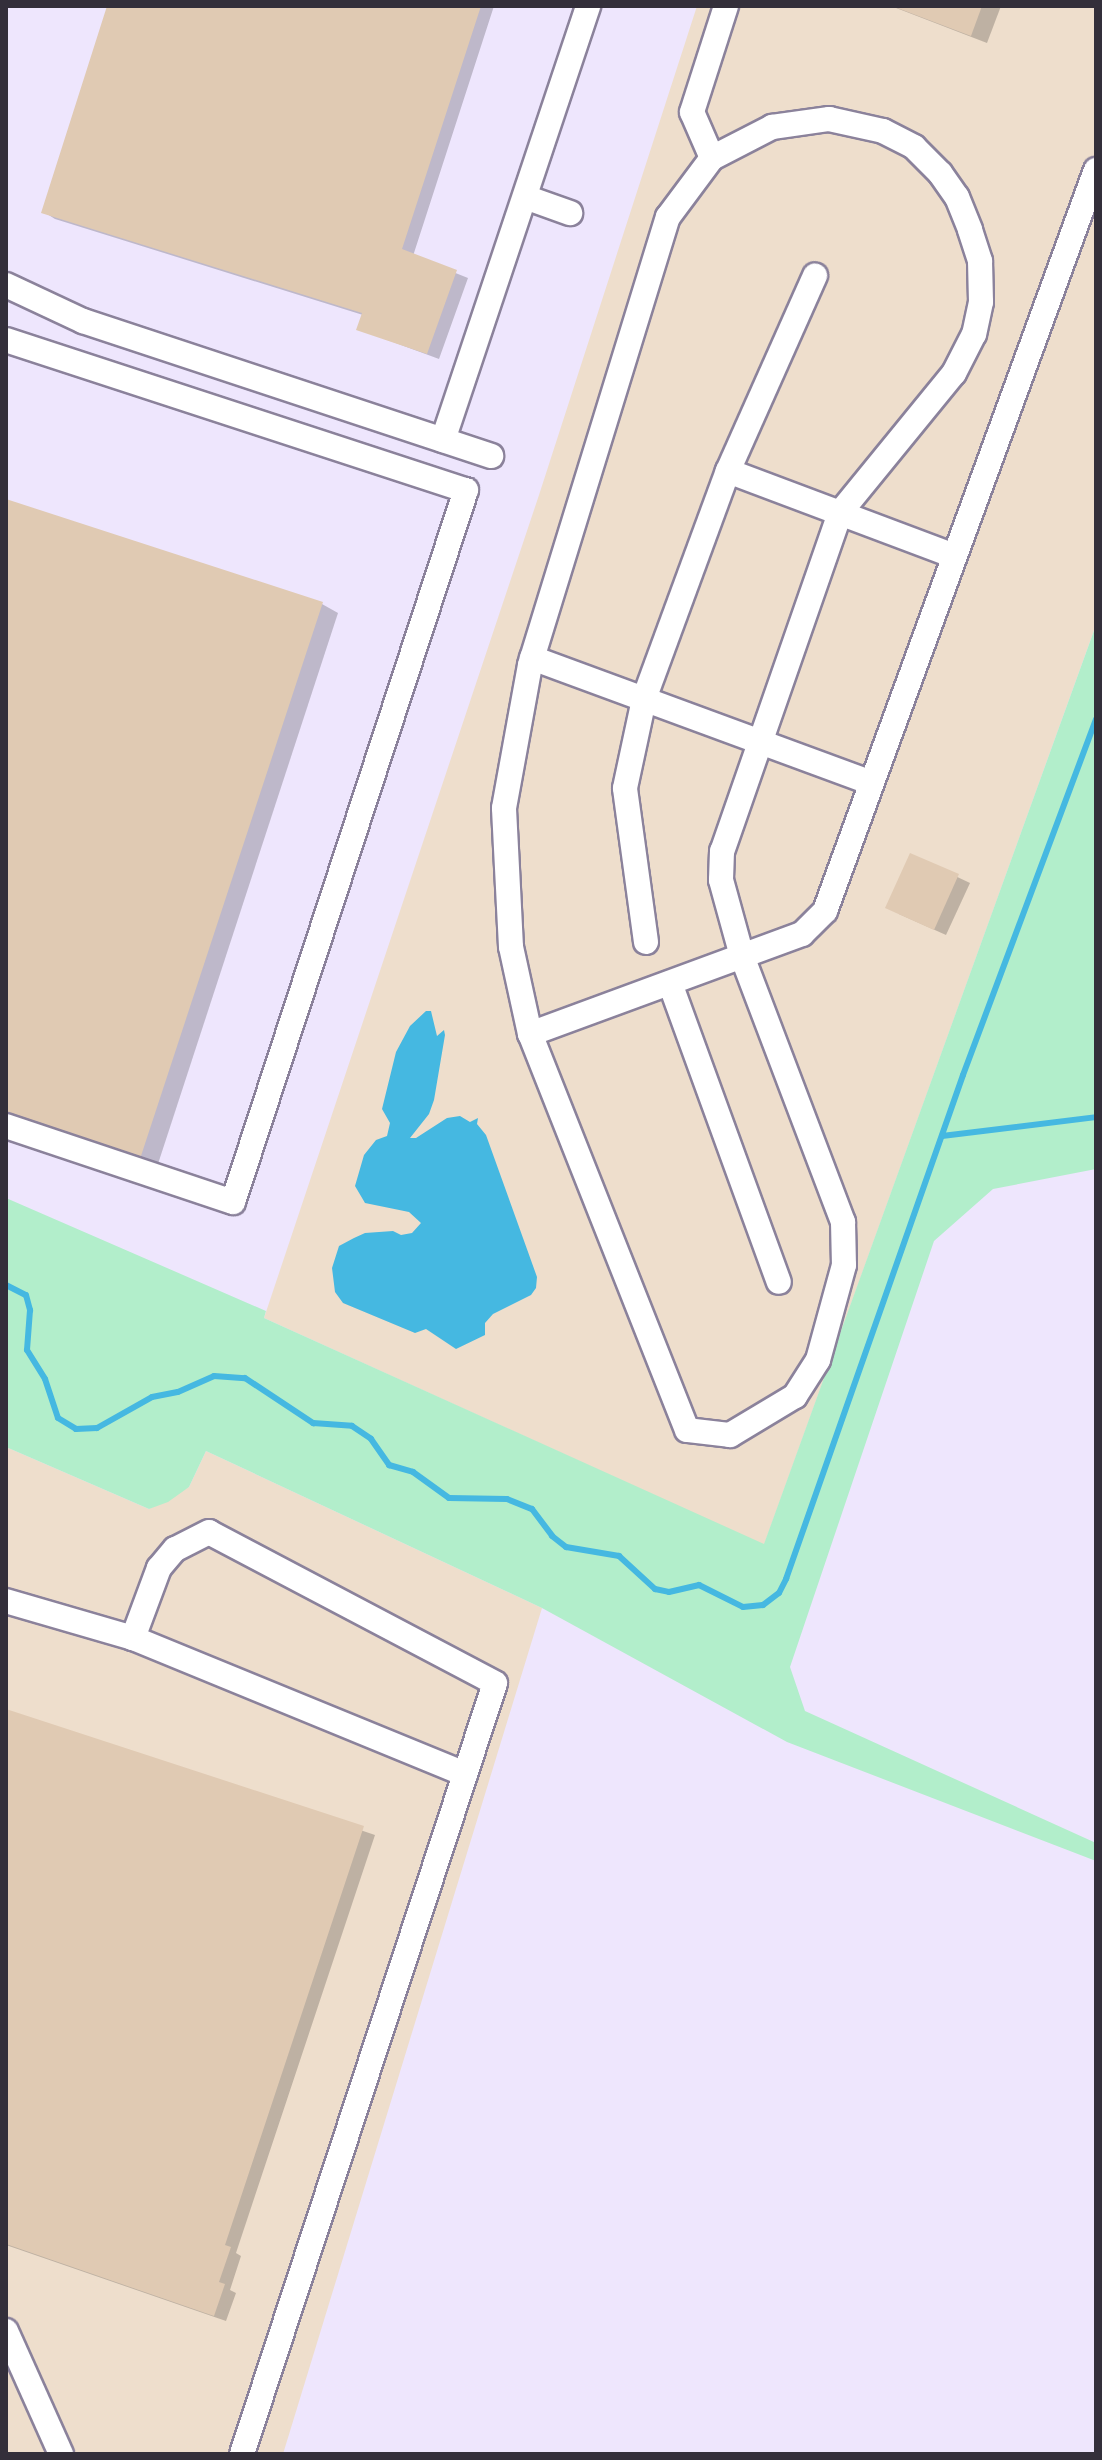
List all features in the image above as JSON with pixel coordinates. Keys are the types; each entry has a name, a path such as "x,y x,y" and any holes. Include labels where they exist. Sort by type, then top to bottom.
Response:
{"lane":[{"path":"443,440 588,6"},
{"path":"712,158 692,112 726,6"},
{"path":"829,119 883,131 914,147 940,173 957,197 980,261 981,302 974,334 954,373 840,513 722,851 721,880 742,956 843,1222 844,1265 818,1360 795,1396 730,1435 687,1430 530,1034 511,947 504,808 532,658 668,217 712,158 772,127 829,119"},
{"path":"530,1034 802,934 825,911 952,555 1096,170"},
{"path":"525,197 570,213"},
{"path":"646,942 625,788 644,699 728,471 815,276"},
{"path":"6,285 83,321 491,456"},
{"path":"6,340 466,490 233,1202 6,1126"},
{"path":"728,471 952,555"},
{"path":"532,658 871,783"},
{"path":"670,983 779,1282"},
{"path":"133,1638 159,1568 175,1549 209,1532 495,1683 242,2454"},
{"path":"6,1601 133,1638 465,1774"},
{"path":"6,2331 61,2454"}],"shaded area":[{"path":"697,6 1096,6 1096,625 764,1545 264,1318 539,495"},
{"path":"6,1447 149,1509 189,1487 206,1451 542,1608 283,2454 6,2454"}],"green space":[{"path":"1096,625 1096,1169 993,1189 934,1241 790,1667 805,1711 1096,1843 1096,1861 787,1742 542,1608 206,1451 189,1487 168,1502 149,1509 6,1447 6,1198 266,1311 264,1318 764,1544"}],"water":[{"path":"426,1011 431,1011 437,1036 444,1030 445,1035 434,1100 429,1114 410,1138 416,1138 447,1118 460,1116 470,1122 478,1118 477,1124 486,1135 537,1277 536,1288 531,1295 493,1314 485,1323 485,1335 456,1349 426,1329 415,1333 343,1303 335,1292 332,1268 339,1246 354,1238 365,1233 412,1233 421,1223 409,1212 365,1203 355,1186 364,1155 376,1140 387,1136 390,1123 382,1109 396,1052 410,1026"}],"building":[{"path":"107,6 481,6 402,249 457,270 427,354 356,330 362,313 41,213"},
{"path":"892,6 982,6 971,36"},
{"path":"6,499 323,602 140,1159 6,1116"},
{"path":"910,853 959,874 934,930 885,908"},
{"path":"6,1709 364,1826 225,2245 231,2247 219,2282 225,2284 214,2316 6,2244"}],"waterway":[{"path":"6,1285 26,1295 30,1310 27,1350 45,1379 58,1418 76,1429 97,1428 152,1397 178,1392 214,1376 245,1378 313,1423 352,1426 371,1439 389,1465 413,1472 449,1498 507,1499 532,1509 552,1536 566,1547 619,1556 655,1589 669,1592 699,1585 743,1607 763,1605 779,1593 786,1579 963,1075 1096,719"},
{"path":"942,1136 1096,1117"}]}
